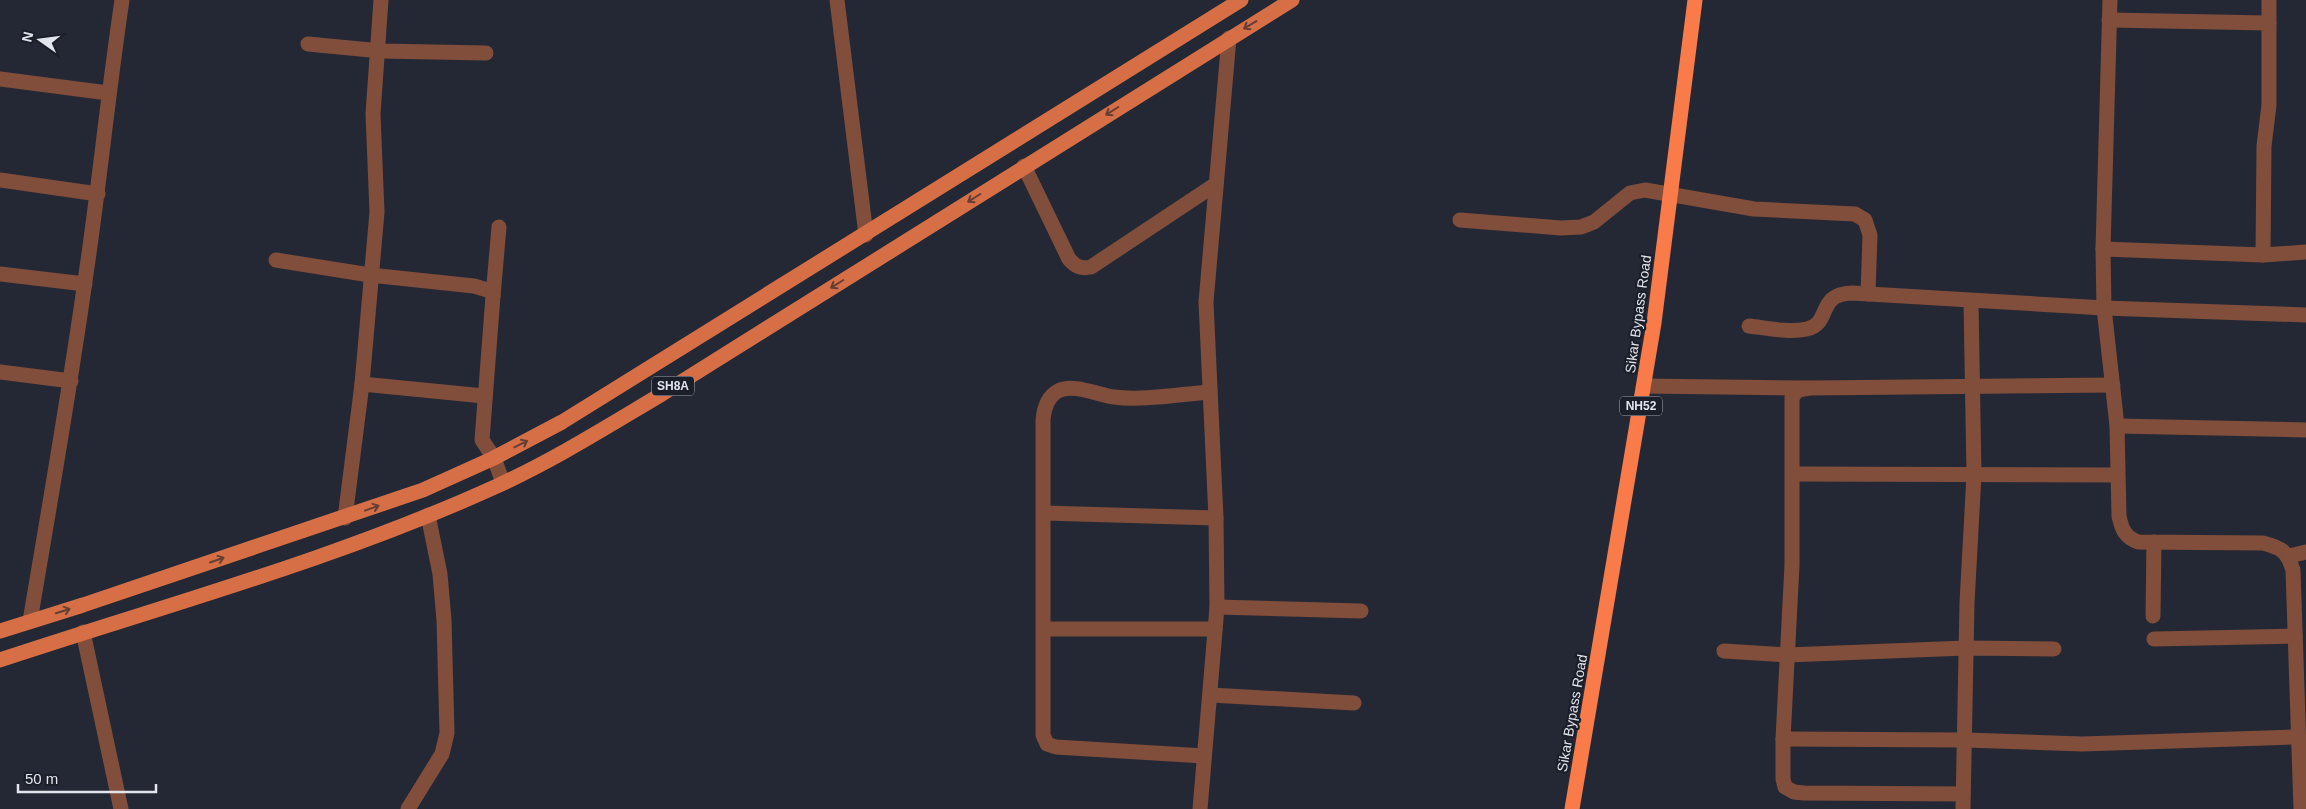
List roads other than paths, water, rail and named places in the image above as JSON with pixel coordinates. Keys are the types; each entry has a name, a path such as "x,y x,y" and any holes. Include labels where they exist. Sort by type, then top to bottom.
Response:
{"highway":[{"name":"Sikar Bypass Road","path":"1572,809 1654,323 1696,0"}],"main road":[{"name":"SH8A","path":"0,630 345,518 423,490 494,458 562,422 866,235 1241,0"},
{"name":"SH8A","path":"0,660 292,566 428,515 503,483 564,452 662,394 1292,0"}],"street":[{"path":"30,621 71,380 98,194 108,93 122,0"},
{"path":"345,518 362,384 370,275 377,212 373,114 381,0"},
{"path":"837,0 866,235"},
{"path":"2110,0 2103,249 2104,308 2117,426 2119,516 2122,528 2128,539 2138,542 2263,543 2278,546 2289,556 2293,570 2300,809"},
{"path":"2263,255 2264,146 2269,104 2269,0"},
{"path":"2109,20 2269,23"},
{"path":"1200,809 1217,607 1216,518 1206,302 1229,38"},
{"path":"308,44 376,51 486,53"},
{"path":"0,79 108,93"},
{"path":"1024,166 1069,259 1076,266 1083,268 1091,267 1216,184"},
{"path":"0,180 98,194"},
{"path":"1460,220 1562,228 1581,227 1594,222 1630,193 1645,190 1754,209 1856,214 1865,220 1870,235 1868,294"},
{"path":"499,227 484,396 482,440 494,458 503,483"},
{"path":"2103,249 2263,255 2306,252"},
{"path":"276,260 370,275 474,286 491,292 493,296"},
{"path":"0,274 85,284"},
{"path":"1749,326 1794,330 1809,329 1819,323 1831,299 1839,293 2104,308 2306,315"},
{"path":"1807,388 1798,390 1792,397 1792,565 1783,739 1783,779 1785,787 1794,792 1963,802 1966,648 1974,475 1971,301"},
{"path":"0,372 71,380"},
{"path":"362,384 484,396"},
{"path":"1644,386 1972,388 2113,385"},
{"path":"1204,756 1056,747 1048,744 1043,735 1044,409 1049,399 1058,391 1069,388 1115,398 1210,392"},
{"path":"2117,426 2306,430"},
{"path":"1793,474 2117,475"},
{"path":"1044,513 1216,518"},
{"path":"408,809 442,754 447,733 444,620 440,574 428,515"},
{"path":"2153,616 2154,542"},
{"path":"2289,556 2306,552"},
{"path":"1217,607 1361,611"},
{"path":"1044,630 1215,629"},
{"path":"83,632 121,809"},
{"path":"2154,639 2295,636"},
{"path":"1724,651 1786,655 1966,648 2054,649"},
{"path":"1210,695 1354,702"},
{"path":"1783,739 1965,740 2082,744 2297,737"}]}
